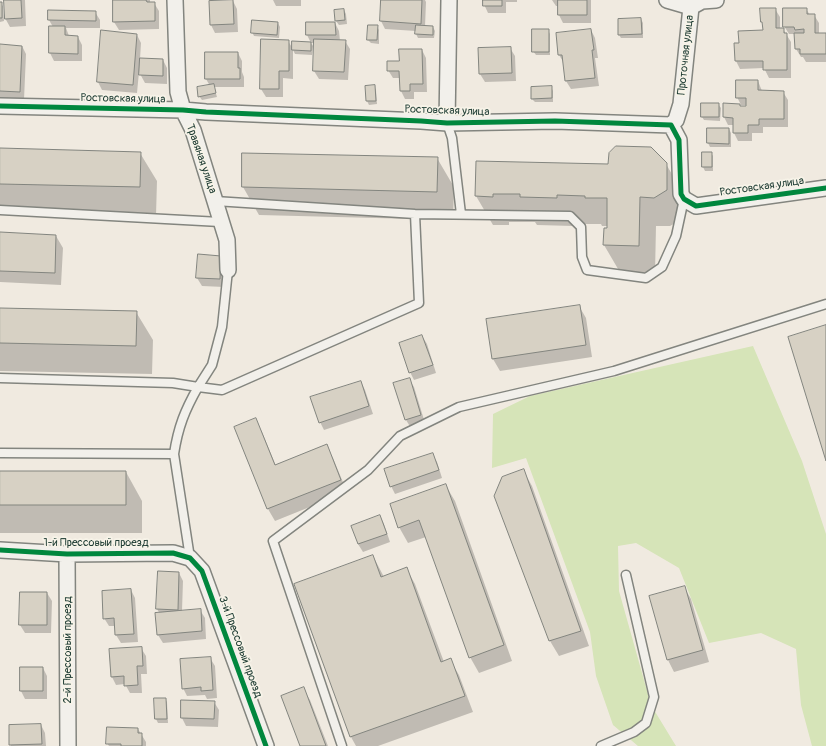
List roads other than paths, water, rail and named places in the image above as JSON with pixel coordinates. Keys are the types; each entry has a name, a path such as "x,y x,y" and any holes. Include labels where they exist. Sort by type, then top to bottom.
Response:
{"street":[{"name":"Травяная улица","path":"175,0 178,92 183,110 193,130 220,222 227,240 228,270"},
{"path":"447,123 449,0"},
{"name":"Проточная улица","path":"668,0 691,7 681,104 676,120 672,125"},
{"path":"691,7 702,1 716,0"},
{"name":"Ростовская улица","path":"0,106 183,110 421,120 447,123 555,121 672,125"},
{"path":"672,125 679,140 680,194 684,199"},
{"name":"Ростовская улица","path":"684,199 696,206 826,188"},
{"name":"1-й Прессовый проезд","path":"0,550 67,554 173,553 190,558"},
{"name":"2-й Прессовый проезд","path":"67,554 68,746"},
{"name":"3-й Прессовый проезд","path":"190,558 202,571 266,746"}],"lane":[{"path":"447,123 452,138 460,214"},
{"path":"215,201 415,214 570,216 581,227 582,257 587,270 646,278 662,267 676,236 684,199"},
{"path":"0,210 220,222"},
{"path":"0,378 173,383 222,390 419,304 415,214"},
{"path":"190,558 174,454 177,434 187,407 198,386 212,365 222,327 228,270"},
{"path":"342,746 273,541 368,470 400,436 459,407 614,371 826,304"},
{"path":"0,453 174,454"},
{"path":"601,746 634,732 646,723 654,697 626,575"}]}
